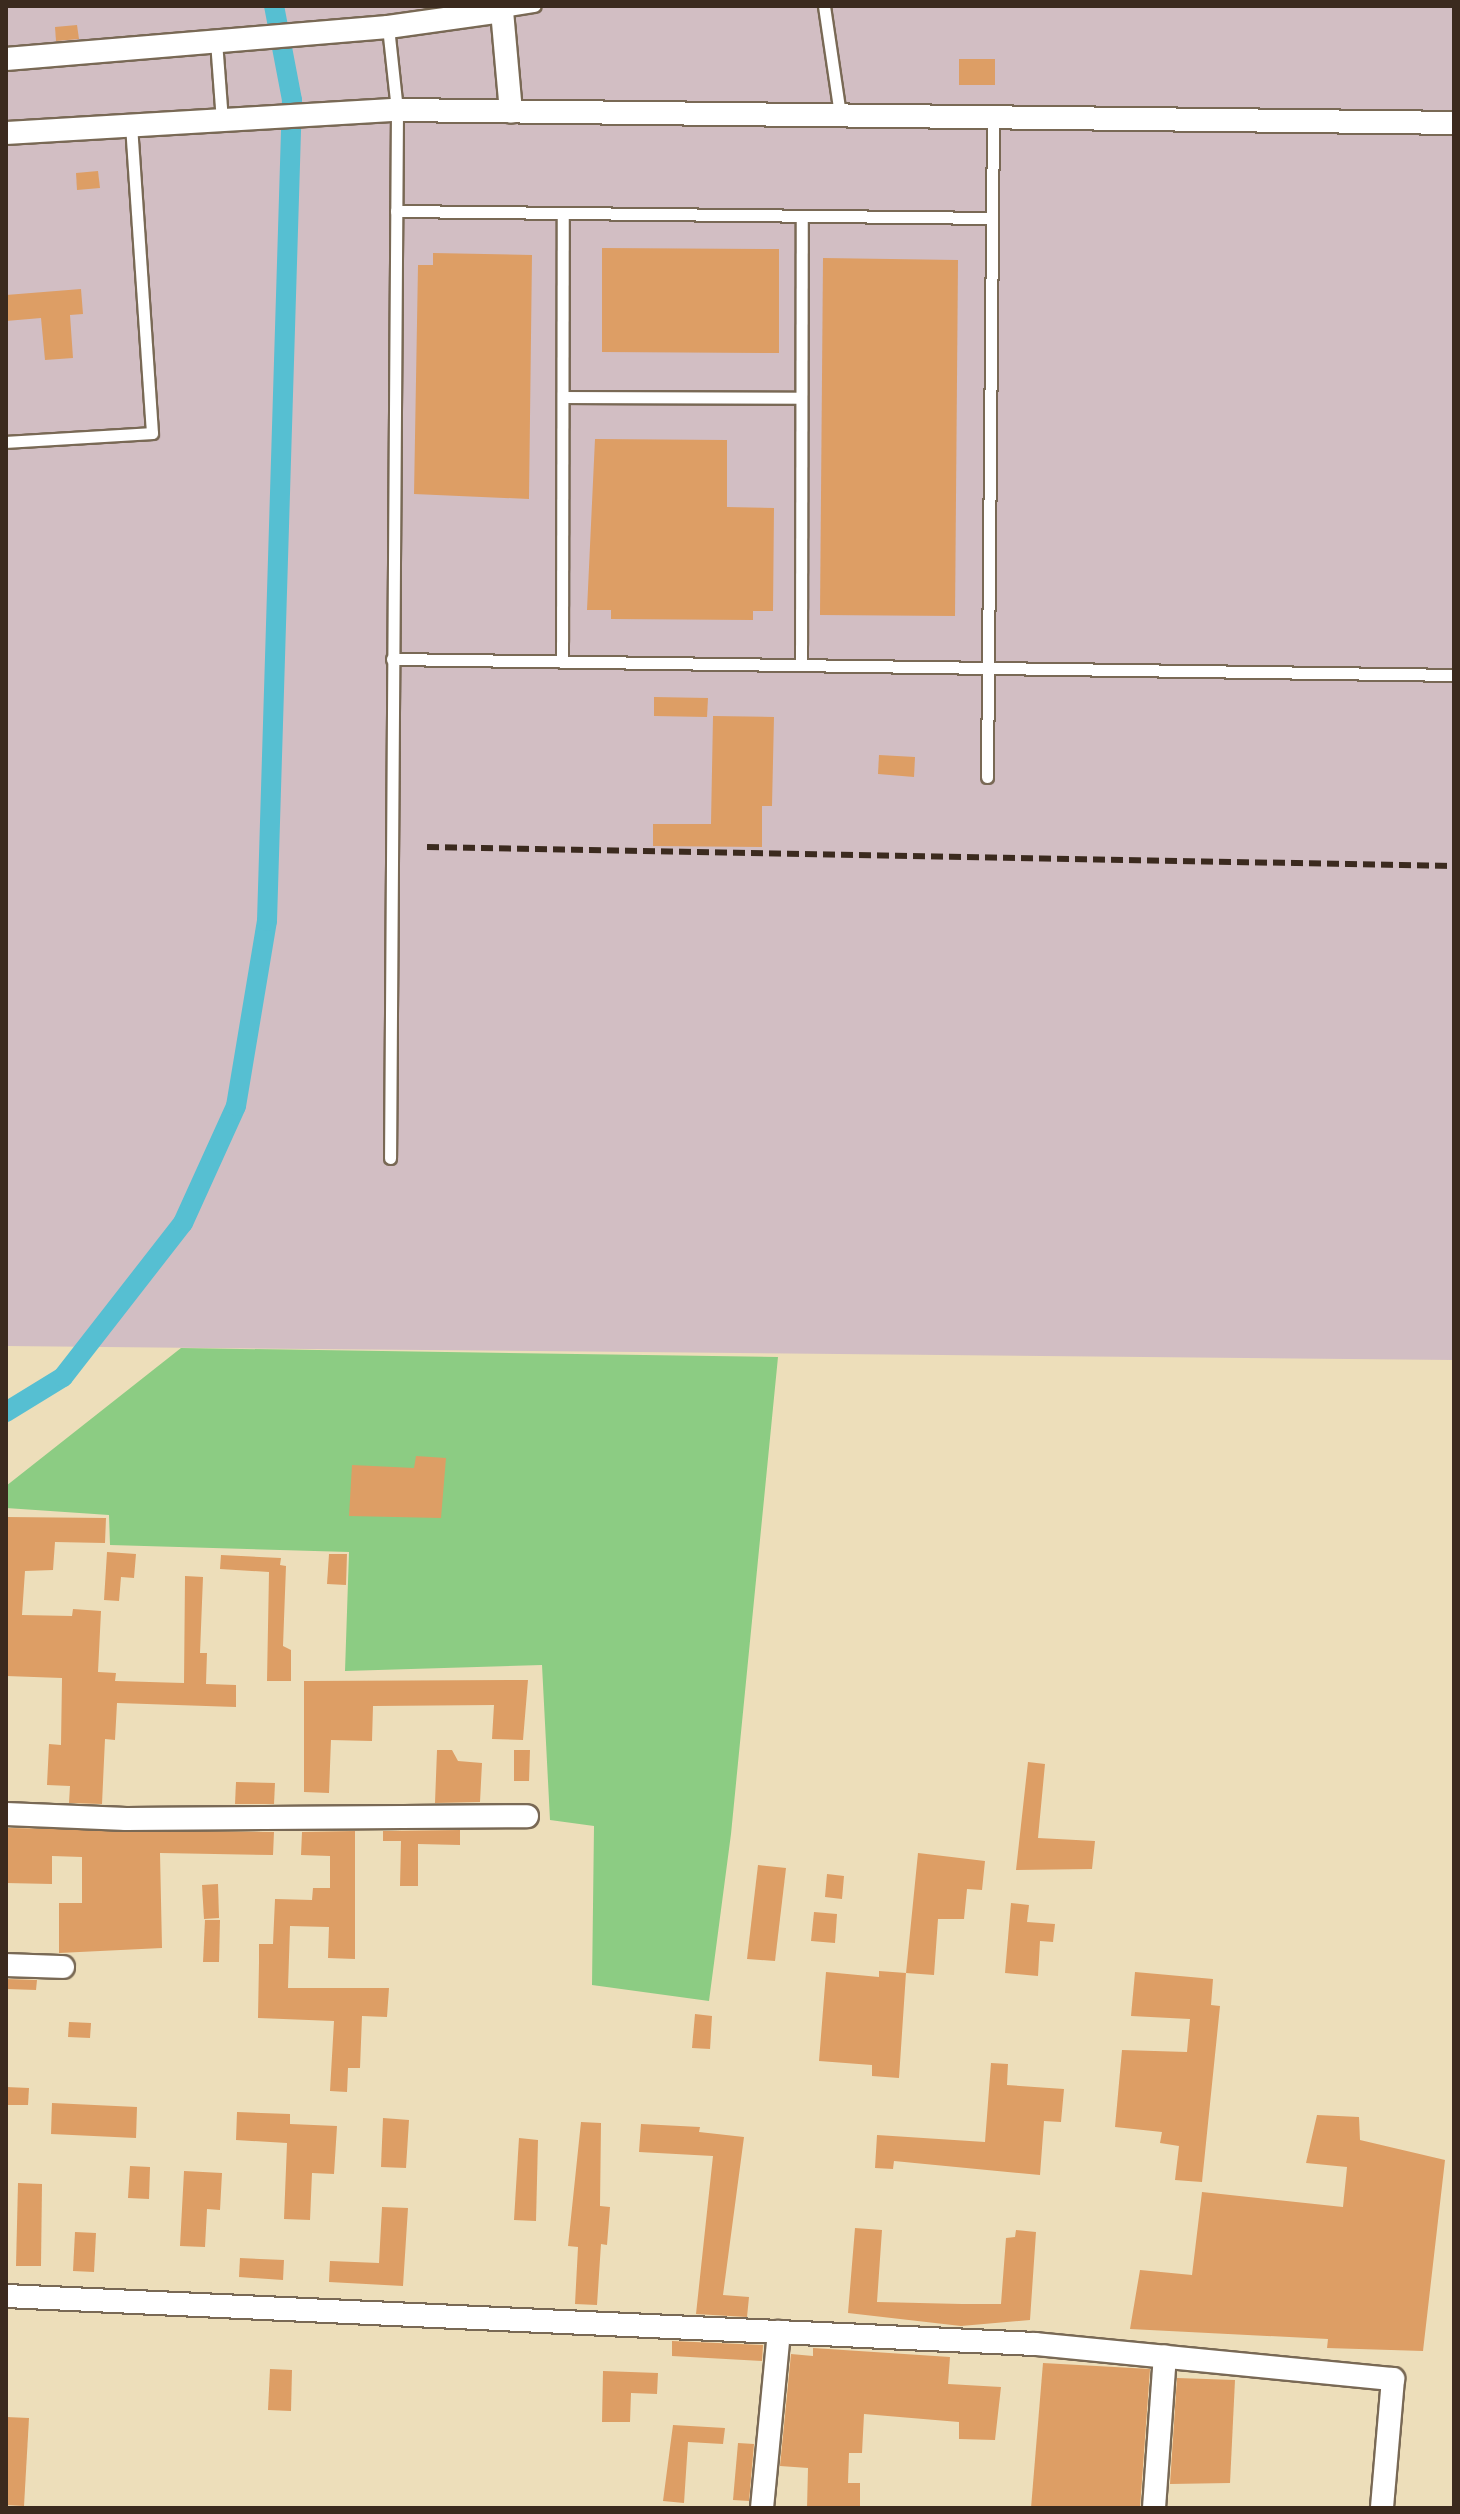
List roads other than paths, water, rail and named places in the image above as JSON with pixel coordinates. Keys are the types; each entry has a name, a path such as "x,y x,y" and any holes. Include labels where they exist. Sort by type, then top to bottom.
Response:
{"street":[{"path":"6,59 388,27 502,8 511,112"},
{"path":"6,133 397,110 1454,123"},
{"path":"6,1814 126,1819 527,1816"},
{"path":"6,1965 63,1967"},
{"path":"6,2296 779,2332 1165,2356 1393,2379 1382,2508"},
{"path":"762,2508 779,2332"},
{"path":"1154,2508 1165,2356"}],"lane":[{"path":"502,8 535,6"},
{"path":"824,6 840,115"},
{"path":"388,27 397,110 390,1158"},
{"path":"216,41 222,120"},
{"path":"987,777 993,117"},
{"path":"6,442 152,433 131,126"},
{"path":"396,211 992,218"},
{"path":"562,662 563,213"},
{"path":"801,665 802,216"},
{"path":"563,397 801,398"},
{"path":"392,659 1454,675"}],"waterway":[{"path":"6,1412 63,1377 183,1223 236,1106 267,921 292,100 274,6"}],"railway":[{"path":"427,847 1454,866"}]}
